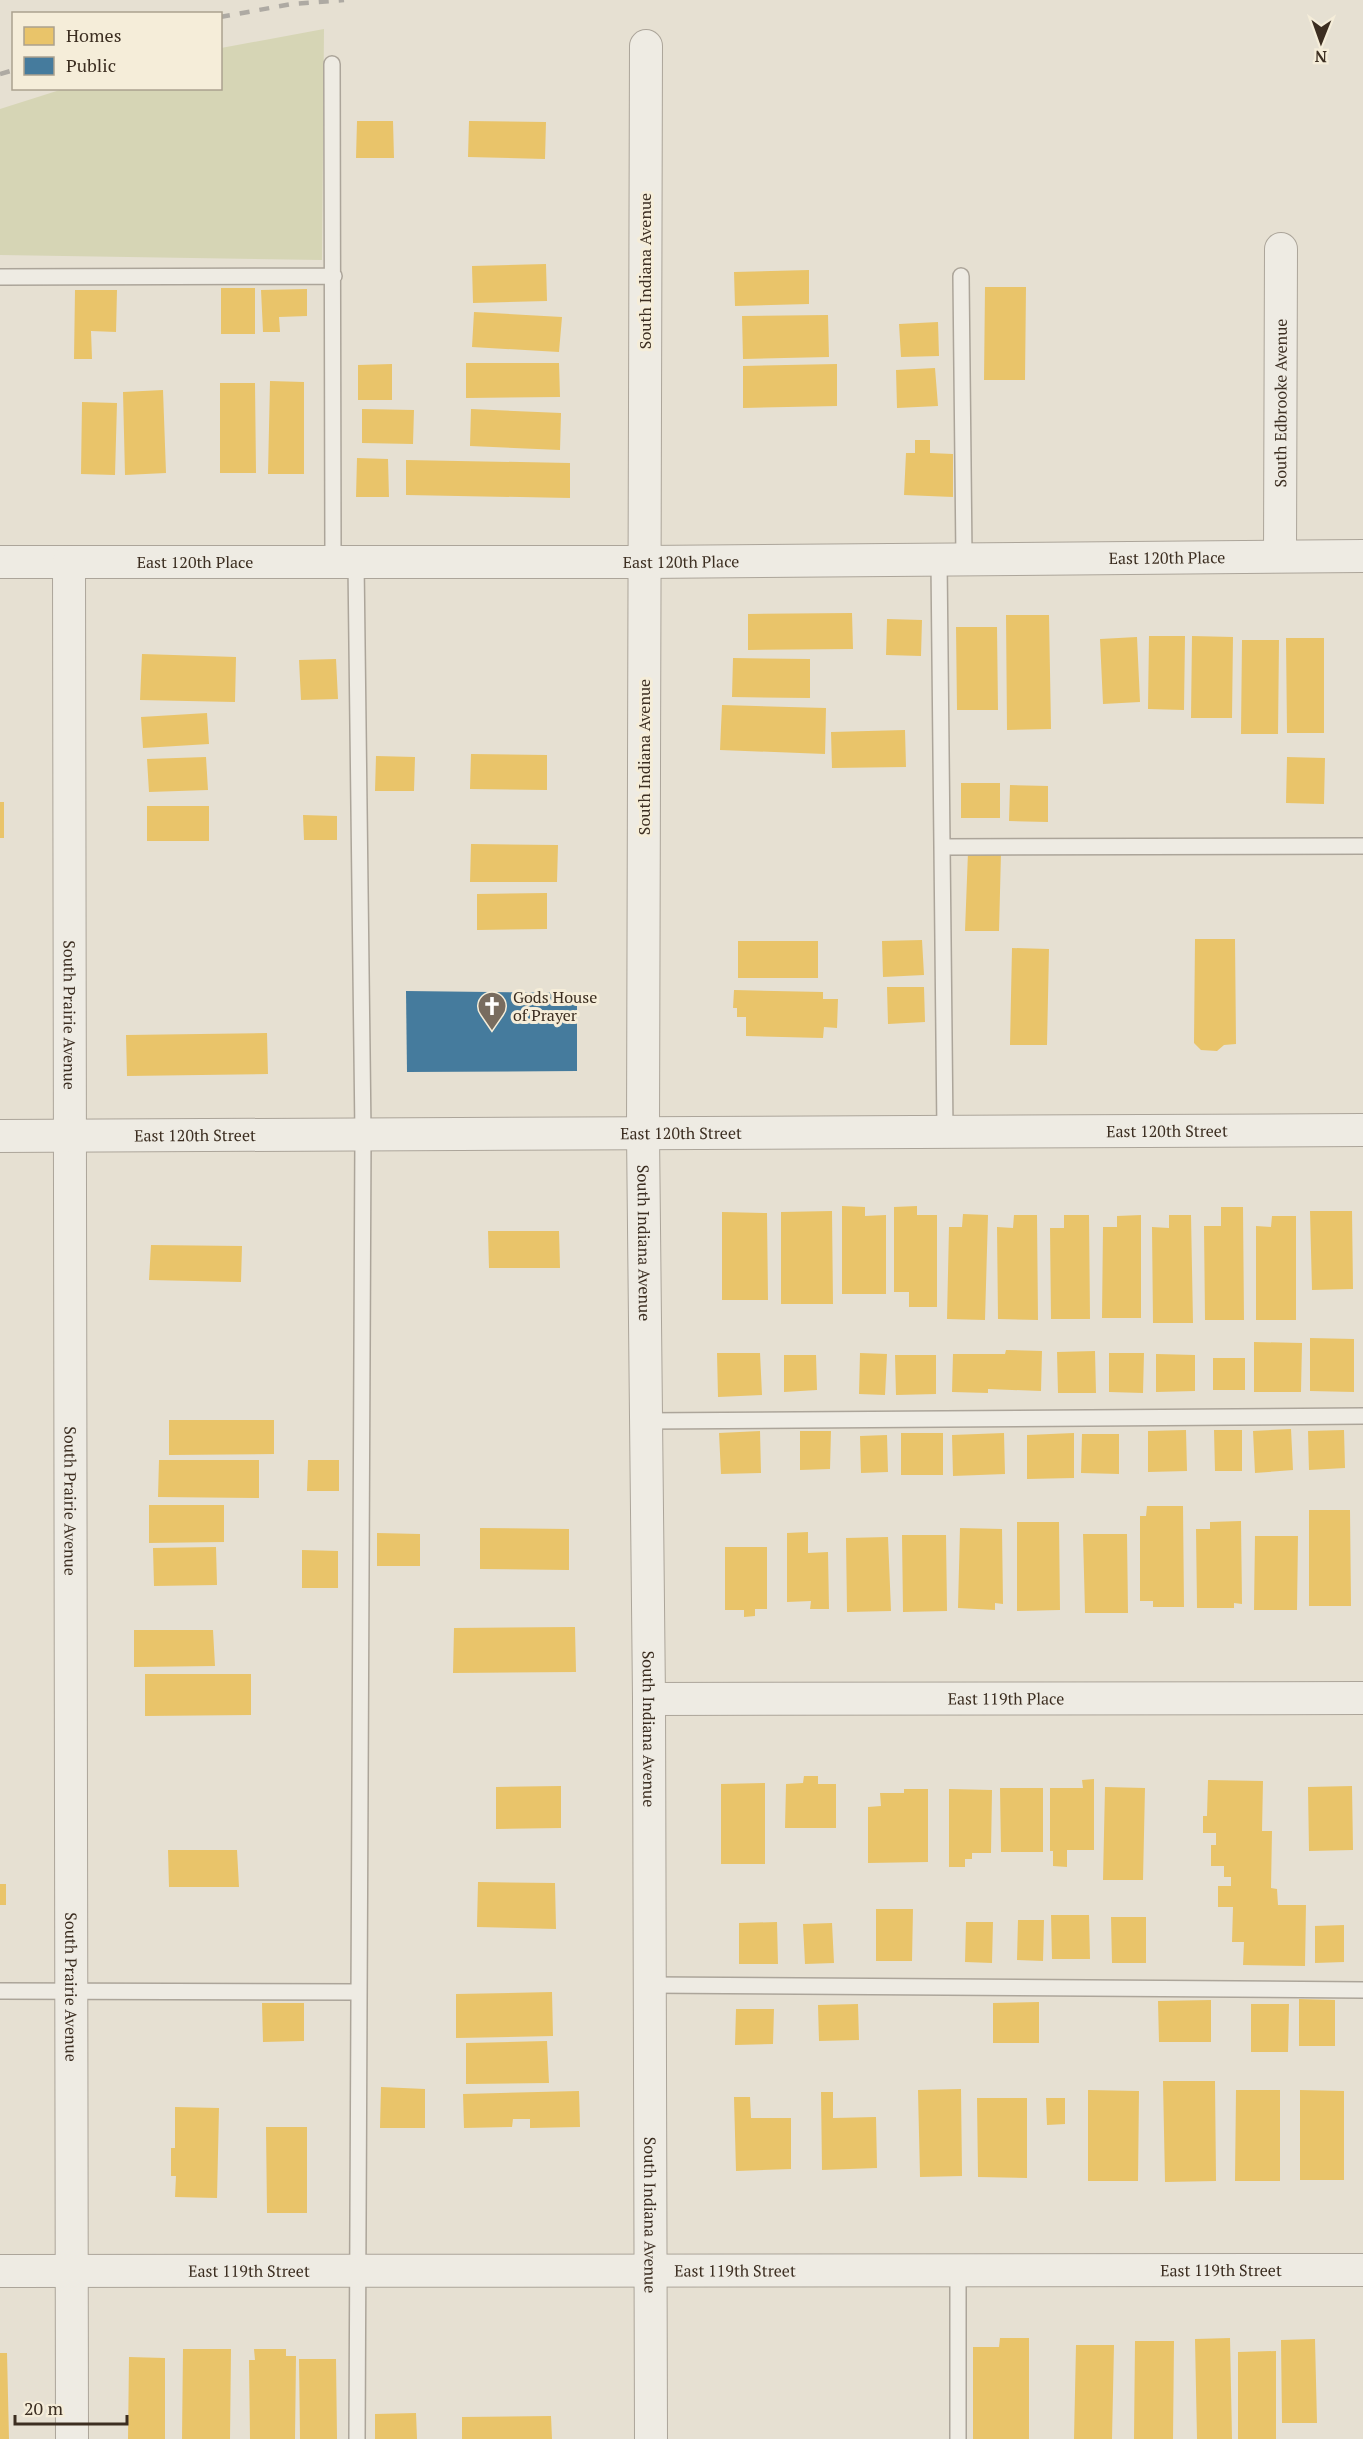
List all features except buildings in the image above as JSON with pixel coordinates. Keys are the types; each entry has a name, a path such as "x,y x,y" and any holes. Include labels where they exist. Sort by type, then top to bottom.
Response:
{"street":[{"name":"South Indiana Avenue","path":"646,46 643,1133 649,1699 651,2439"},
{"name":"South Edbrooke Avenue","path":"1280,556 1281,249"},
{"name":"East 120th Place","path":"0,562 645,562 1363,556"},
{"name":"South Prairie Avenue","path":"69,562 68,1135 72,2439"},
{"name":"East 120th Street","path":"0,1136 1363,1130"},
{"name":"East 119th Place","path":"649,1699 1363,1698"},
{"name":"East 119th Street","path":"0,2271 1363,2270"}],"lane":[{"path":"332,63 334,276 363,1134 357,2439"},
{"path":"0,277 334,276"},
{"path":"945,1132 942,847 961,276"},
{"path":"942,847 1363,846"},
{"path":"646,1420 1363,1416"},
{"path":"650,1985 1363,1990"},
{"path":"0,1991 359,1992"},
{"path":"958,2270 958,2439"}],"green space":[{"path":"324,29 322,260 0,255 0,109 60,90 222,90 222,48"}],"railway":[{"path":"222,17 292,4 344,0"},
{"path":"0,74 12,71"}],"place":[{"name":"Gods House of Prayer","path":"492,1032"}]}
